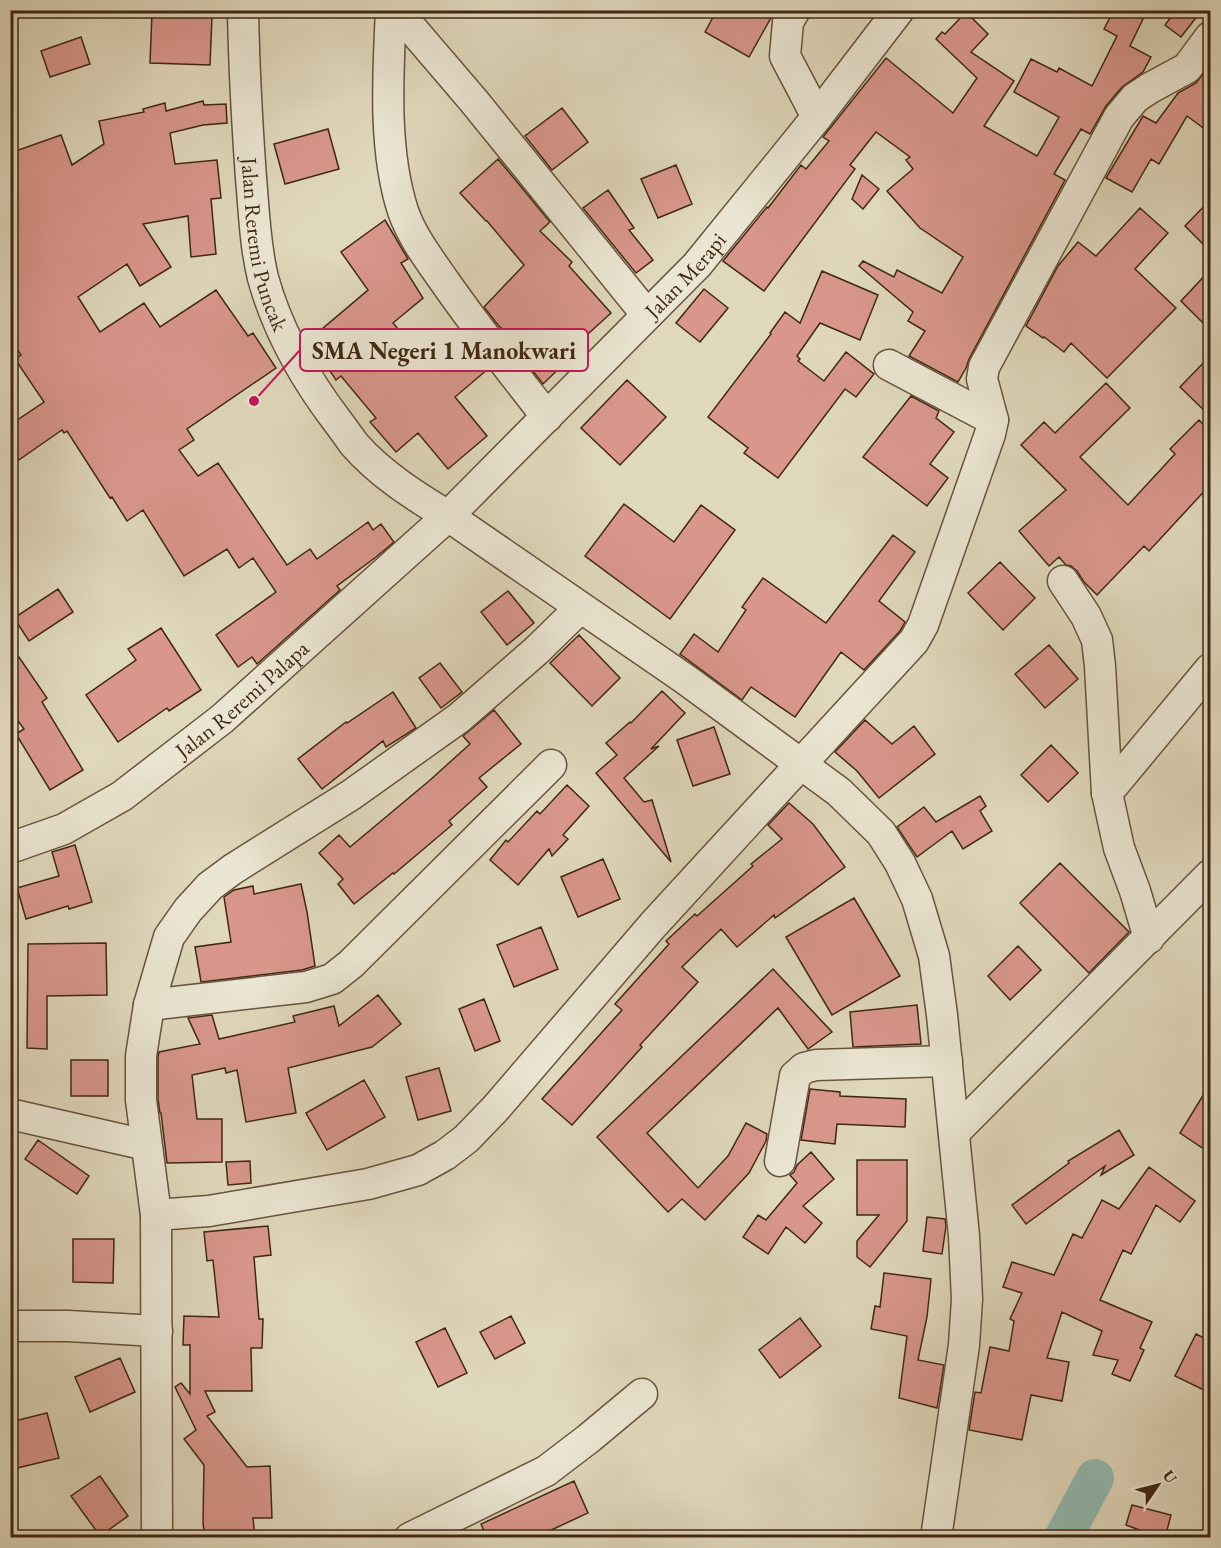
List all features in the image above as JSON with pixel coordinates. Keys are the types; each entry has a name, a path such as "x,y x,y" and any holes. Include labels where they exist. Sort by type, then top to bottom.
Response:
{"street":[{"name":"Jalan Reremi Puncak","path":"243,10 245,92 256,238 263,277 277,318 302,367 326,406 355,444 384,472 420,499 685,679 839,792 881,833 900,863 916,899 934,956 947,1060 964,1236 967,1299 963,1345 936,1538"},
{"path":"393,10 473,100 648,315"},
{"path":"393,10 389,56 389,128 396,186 403,212 416,241 468,315 547,417"},
{"path":"795,10 788,22 785,56 816,117"},
{"name":"Jalan Merapi","path":"448,516 697,265 816,117 898,10"},
{"path":"156,1215 208,1210 368,1184 418,1170 446,1155 466,1139 495,1109 653,925 914,640 923,625 990,434 993,420 981,379 984,367 1119,117 1135,98 1187,68 1210,37"},
{"path":"889,365 993,420"},
{"name":"Jalan Reremi Palapa","path":"10,848 64,829 122,796 222,719 448,516"},
{"path":"1063,581 1086,616 1097,640 1107,793 1119,848 1149,938"},
{"path":"157,1538 156,1215 141,1100 141,1056 149,1005 169,937 188,910 210,886 233,868 351,795 459,718 536,651 580,608"},
{"path":"1107,793 1210,669"},
{"path":"149,1005 306,987 332,979 351,964 551,765"},
{"path":"954,1133 1210,875"},
{"path":"780,1161 795,1076 804,1068 816,1065 947,1060"},
{"path":"10,1113 146,1145"},
{"path":"10,1326 68,1326 157,1331"},
{"path":"410,1538 546,1471 642,1394"}],"building":[{"path":"717,10 762,10 772,16 749,57 705,32"},
{"path":"1114,10 1128,10 1143,19 1130,46 1151,57 1143,72 1122,87 1106,106 1090,134 1081,129 1054,174 1065,180 958,382 909,356 925,331 908,321 913,312 859,266 863,261 894,277 897,270 942,293 963,257 920,228 887,191 913,169 906,160 910,157 876,132 850,165 855,169 764,291 723,261 801,165 806,169 829,141 823,137 886,58 953,113 977,78 936,39 942,32 945,34 966,12 988,34 971,52 1014,81 984,126 1037,156 1059,117 1014,92 1031,59 1057,72 1059,68 1092,86 1117,36 1104,29"},
{"path":"1176,10 1202,10 1181,37 1165,25"},
{"path":"152,13 212,16 210,65 150,63"},
{"path":"81,37 90,64 50,77 41,51"},
{"path":"1210,65 1210,133 1187,116 1159,164 1151,159 1132,192 1106,178 1143,116 1156,123 1178,93 1196,83"},
{"path":"203,101 204,105 226,104 227,123 203,125 170,133 175,164 217,160 221,198 211,199 216,254 191,257 188,216 143,224 171,267 140,286 127,264 78,297 100,332 144,303 160,327 216,290 248,336 253,333 276,368 187,429 194,440 179,450 198,476 218,463 287,565 310,549 317,559 368,522 373,530 381,524 394,542 337,586 340,590 257,664 252,657 238,667 216,635 276,592 253,558 239,568 227,549 184,576 143,510 127,521 67,431 64,433 62,430 10,466 10,425 44,402 15,359 21,355 10,339 10,153 61,135 72,165 104,144 99,121 144,112 143,109 165,103 166,111"},
{"path":"562,108 588,142 552,170 525,136"},
{"path":"328,129 339,169 285,184 274,144"},
{"path":"498,159 550,222 540,231 572,262 569,266 611,313 566,354 570,358 543,384 518,352 522,349 484,307 524,265 460,193"},
{"path":"676,165 692,204 658,218 641,179"},
{"path":"862,175 879,189 863,209 852,199"},
{"path":"608,190 634,228 629,230 653,260 636,273 583,208"},
{"path":"1210,200 1210,251 1185,226"},
{"path":"1140,208 1168,233 1135,269 1176,308 1107,378 1071,343 1064,352 1026,326 1058,266 1078,242 1096,256"},
{"path":"385,220 408,259 401,263 423,298 393,323 433,370 467,341 488,369 455,397 487,436 448,469 418,433 396,452 370,422 376,418 341,376 336,380 309,340 368,290 341,252"},
{"path":"1210,270 1210,330 1181,301"},
{"path":"822,271 878,295 860,340 820,323 797,356 800,359 798,361 824,381 846,352 874,374 856,397 845,389 778,478 744,453 748,448 708,417 785,312 800,323"},
{"path":"704,289 728,308 700,342 676,323"},
{"path":"1210,356 1210,416 1180,387"},
{"path":"627,380 666,417 620,465 581,428"},
{"path":"1106,383 1130,408 1080,457 1128,505 1175,454 1170,449 1199,420 1210,431 1210,485 1149,551 1144,546 1097,595 1077,571 1066,565 1059,557 1049,566 1019,531 1066,490 1021,445 1044,422 1055,433"},
{"path":"911,396 939,411 936,418 954,432 930,464 948,478 927,506 863,457"},
{"path":"624,504 674,542 701,505 735,530 670,619 585,556"},
{"path":"893,535 915,552 879,601 905,622 900,631 864,670 841,652 795,717 751,687 742,700 680,654 694,634 718,652 746,610 742,607 763,578 826,623"},
{"path":"1000,562 1035,598 1003,630 968,593"},
{"path":"58,589 73,612 29,641 14,618"},
{"path":"508,591 534,623 507,645 481,612"},
{"path":"161,628 201,690 169,711 167,708 118,742 86,695 136,660 128,649"},
{"path":"579,635 620,678 592,706 550,663"},
{"path":"10,644 47,698 42,702 83,770 50,790 16,734 24,729 10,710"},
{"path":"1049,645 1078,679 1045,708 1015,674"},
{"path":"440,663 462,692 441,708 419,678"},
{"path":"662,691 685,713 651,749 659,746 624,778 644,802 652,800 671,862 596,773 617,755 606,743 631,723"},
{"path":"393,692 416,728 386,747 383,741 322,789 298,759 346,722"},
{"path":"494,710 521,744 479,778 487,787 449,821 452,825 354,904 338,884 343,879 319,853 339,835 350,847 470,744 463,736"},
{"path":"865,720 892,744 914,726 935,754 879,798 857,771 835,752"},
{"path":"714,727 730,774 693,786 677,740"},
{"path":"1051,745 1078,773 1048,802 1021,775"},
{"path":"567,785 589,806 563,835 568,839 552,856 549,849 518,885 490,860 506,840 508,842 537,811 540,814"},
{"path":"980,796 986,806 980,811 992,831 963,849 952,831 917,857 897,827 924,807 936,822"},
{"path":"789,803 813,824 845,867 775,918 774,915 737,947 721,929 682,967 698,982 640,1045 642,1047 572,1125 542,1099 622,1010 615,1004 669,944 666,941 782,839 768,825"},
{"path":"75,845 92,902 69,909 68,906 26,919 17,888 59,876 52,852"},
{"path":"603,859 620,899 578,917 561,877"},
{"path":"1060,863 1129,932 1089,973 1020,903"},
{"path":"301,884 315,966 302,970 201,982 195,947 231,942 224,897 234,890 253,886 254,894"},
{"path":"854,898 900,976 832,1015 786,937"},
{"path":"541,927 558,969 514,987 497,945"},
{"path":"106,943 107,995 47,996 47,1049 27,1048 28,944"},
{"path":"1018,946 1041,970 1010,1000 988,976"},
{"path":"773,969 832,1032 808,1049 778,1008 647,1133 698,1188 728,1156 746,1123 767,1134 766,1141 749,1173 705,1220 682,1199 668,1212 597,1137"},
{"path":"378,995 401,1024 372,1047 288,1068 296,1113 246,1122 237,1070 226,1073 225,1068 192,1075 197,1119 222,1119 222,1162 167,1163 158,1099 158,1057 159,1052 200,1044 188,1018 212,1015 219,1039 295,1022 293,1016 334,1006 339,1026"},
{"path":"484,999 500,1041 475,1051 459,1009"},
{"path":"917,1005 921,1044 853,1047 850,1012"},
{"path":"71,1060 108,1060 108,1096 71,1096"},
{"path":"439,1068 451,1111 418,1120 406,1077"},
{"path":"364,1080 385,1117 327,1150 306,1113"},
{"path":"1210,1084 1210,1153 1180,1133"},
{"path":"810,1089 840,1092 840,1096 906,1099 905,1127 837,1124 835,1144 801,1140"},
{"path":"1119,1130 1134,1155 1101,1175 1105,1166 1026,1224 1012,1205 1069,1163 1068,1161"},
{"path":"38,1140 89,1176 77,1194 25,1159"},
{"path":"811,1152 834,1179 803,1206 822,1223 805,1243 786,1227 768,1254 743,1237 758,1215 766,1220 797,1183 790,1175"},
{"path":"857,1160 907,1160 907,1221 870,1267 857,1257 857,1241 879,1215 857,1215"},
{"path":"250,1161 251,1183 228,1185 226,1162"},
{"path":"1149,1167 1195,1201 1180,1222 1156,1205 1131,1254 1123,1250 1100,1300 1152,1322 1140,1348 1144,1350 1130,1381 1112,1374 1118,1360 1093,1355 1102,1331 1062,1312 1047,1358 1069,1362 1062,1401 1031,1395 1022,1440 969,1430 975,1392 981,1393 990,1347 1009,1351 1014,1321 1010,1319 1022,1293 1003,1287 1012,1262 1054,1275 1073,1234 1082,1238 1102,1200 1119,1209"},
{"path":"927,1217 945,1219 942,1254 923,1251"},
{"path":"268,1226 271,1255 254,1257 259,1319 263,1319 262,1348 251,1348 252,1391 205,1391 215,1412 207,1416 247,1467 270,1466 272,1518 253,1518 255,1538 205,1538 204,1465 184,1439 196,1430 175,1387 181,1383 190,1394 190,1345 183,1345 184,1316 219,1317 213,1260 207,1261 204,1232"},
{"path":"73,1239 114,1239 113,1283 73,1282"},
{"path":"884,1273 931,1279 927,1317 918,1360 944,1365 937,1408 899,1398 907,1336 871,1329 875,1306 880,1307"},
{"path":"511,1316 525,1343 495,1359 480,1332"},
{"path":"800,1318 821,1346 780,1378 759,1350"},
{"path":"445,1328 467,1373 438,1387 416,1342"},
{"path":"1196,1334 1210,1341 1210,1393 1175,1376"},
{"path":"120,1358 135,1392 90,1412 75,1377"},
{"path":"47,1413 59,1458 17,1468 10,1443 10,1422"},
{"path":"100,1476 128,1516 100,1536 71,1496"},
{"path":"574,1481 588,1513 534,1538 487,1538 481,1524"},
{"path":"1132,1505 1171,1515 1165,1538 1126,1525"}],"waterway":[{"path":"1063,1538 1095,1478"}],"place":[{"name":"SMA Negeri 1 Manokwari","path":"254,401"}]}
